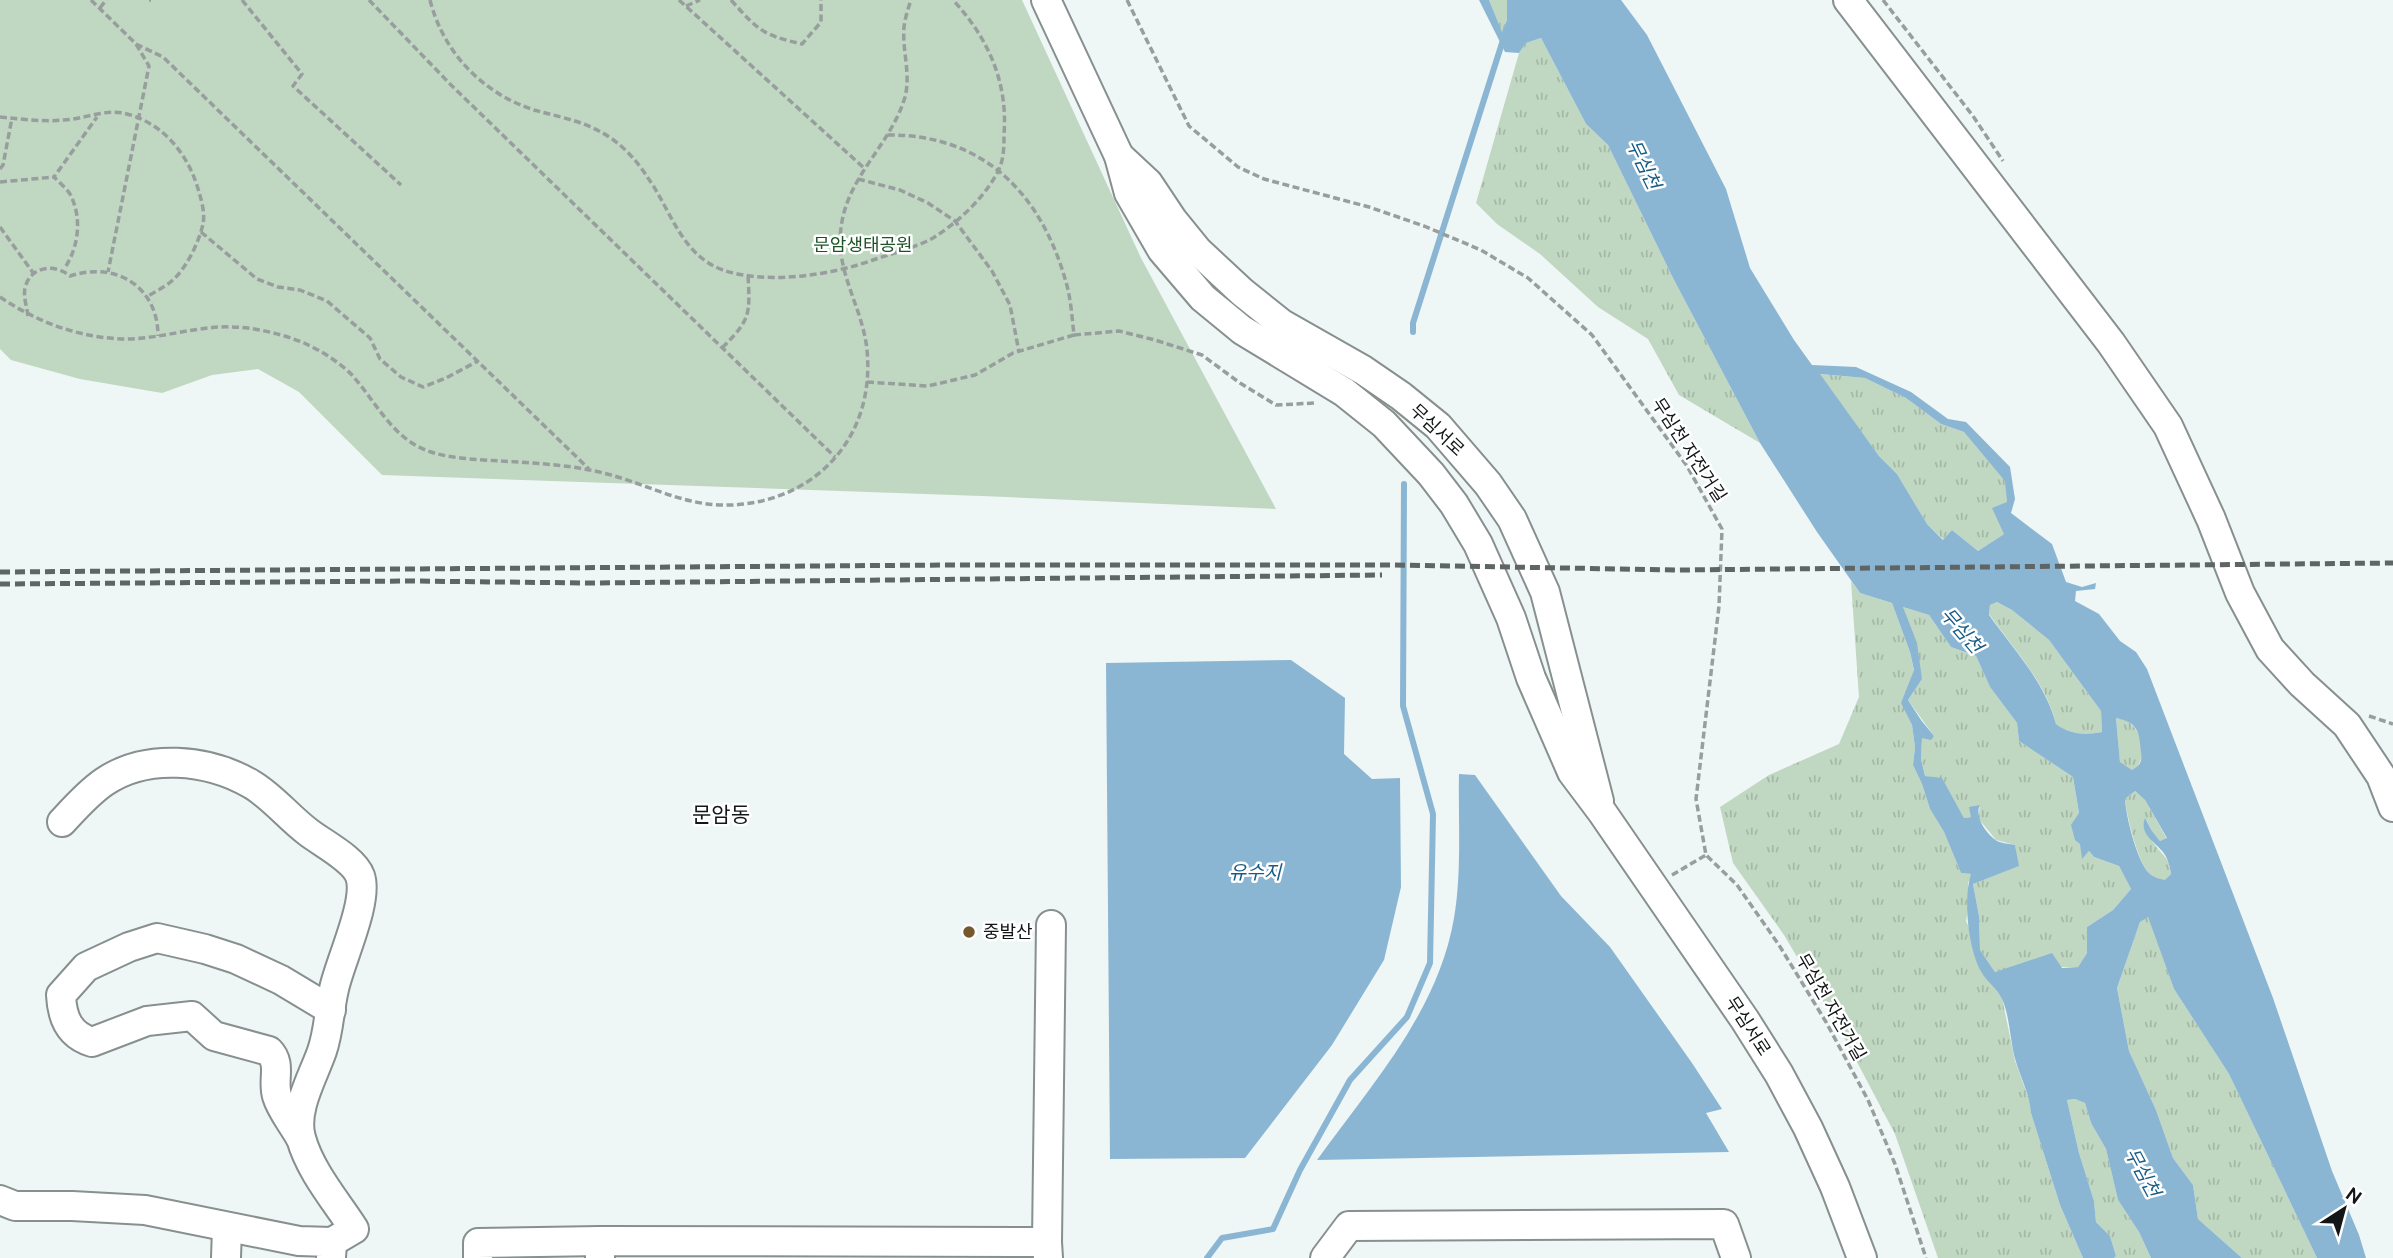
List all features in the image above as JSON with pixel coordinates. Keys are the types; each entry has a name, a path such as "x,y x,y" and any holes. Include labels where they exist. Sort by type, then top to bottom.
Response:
{"street":[{"name":"무심서로","path":"1046,0 1119,156 1129,194 1162,250 1203,298 1242,330 1344,392 1384,424 1431,474 1454,504 1478,544 1506,606 1531,678 1572,772 1745,1020 1779,1074 1835,1187 1862,1258"},
{"path":"1848,0 2111,343 2168,426 2211,519 2240,593 2270,649 2302,684 2347,725 2381,776 2393,807"},
{"name":"무심서로","path":"1119,156 1148,183 1198,251 1242,292 1282,324 1363,370 1401,396 1438,426 1488,484 1512,519 1545,592 1602,812"},
{"path":"62,822 86,796 106,780 145,764 184,763 213,768 250,783 308,832 353,865 360,876 362,893 334,989 323,1049 300,1112 300,1137"},
{"path":"478,1258 478,1243 600,1249 1048,1250 1051,925"},
{"path":"0,1200 15,1206 145,1210 331,1250 354,1230 316,1172 277,1095 277,1067 274,1056 269,1051 215,1036 192,1016 147,1021 92,1042 78,1038 62,1013 61,995 86,967 129,947 158,938 205,949 258,968 331,1010"},
{"path":"1325,1258 1349,1226 1696,1224 1724,1224 1736,1258"},
{"path":"226,1258 227,1227"}],"path":[{"path":"91,0 136,44 149,66 108,271"},
{"path":"100,8 106,0"},
{"path":"242,0 302,74 293,86 401,185"},
{"path":"369,0 451,85 835,457"},
{"path":"430,0 436,24 464,66 480,81 501,97 599,130 618,144 650,179 676,229 700,257 710,265 726,271 766,277 844,270 932,238 975,202 999,169 1003,158 1005,117 996,65 977,29 953,0"},
{"path":"679,0 864,168"},
{"path":"686,6 688,0"},
{"path":"686,6 700,0"},
{"path":"731,0 757,29 780,39 803,44 821,22 821,0"},
{"path":"0,297 27,316 62,329 122,339 212,327 253,329 307,344 349,372 395,429 416,446 440,454 590,470 678,498 720,505 764,502 792,493 830,464 848,442 865,398 867,348 862,320 844,270 841,229 849,198 858,179 898,116 906,93 904,25 911,0"},
{"name":"무심천 자전거길","path":"1127,0 1189,126 1238,167 1264,179 1369,207 1424,226 1481,250 1528,278 1592,335 1687,466 1722,529 1719,606 1696,799 1706,855 1737,885 1779,945 1826,1023 1868,1100 1895,1164 1926,1258"},
{"path":"136,44 163,57 590,470"},
{"path":"0,117 62,121 109,111 128,114 155,127 170,138 188,162 202,201 204,221 191,254 174,279 146,297"},
{"path":"0,182 54,177 98,115"},
{"path":"0,169 12,118"},
{"path":"887,135 925,137 959,148 999,169 1041,217 1067,284 1074,335"},
{"path":"54,177 70,195 79,232 71,259 66,266"},
{"path":"858,179 900,190 928,203 955,221 992,271 1010,305 1019,352"},
{"path":"0,227 34,274"},
{"path":"201,232 257,279 327,300 370,338 380,359 401,377 423,387 446,379 478,361"},
{"path":"27,316 25,288 34,274 49,268 58,268 70,276 85,271 108,271 126,278 146,297 153,308 158,336"},
{"path":"722,348 743,327 748,316 748,274"},
{"path":"867,382 928,386 975,375 1019,352 1074,335 1119,331 1202,355 1276,405 1321,402"},
{"path":"1652,887 1706,855"}],"green space":[{"name":"문암생태공원","path":"0,0 1022,0 1141,258 1276,509 382,475 299,392 258,369 212,375 162,393 80,379 11,360 0,349"},
{"path":"1489,0 1507,0 1507,20 1502,33"},
{"path":"1541,38 1586,124 1608,145 1674,280 1760,443 1679,395 1648,339 1598,307 1540,254 1497,224 1476,203 1519,53 1526,43"},
{"path":"1819,374 1865,378 1906,398 1941,424 1964,432 2006,481 2004,534 1978,551 1952,530 1944,540 1927,524 1897,474 1879,456"},
{"path":"1851,581 1860,593 1892,603 1910,652 1914,671 1902,703 1912,725 1915,747 1913,765 1930,809 1944,832 1961,873 1972,874 1968,883 1969,905 1966,921 2002,998 2015,1061 2031,1105 2031,1113 2060,1205 2083,1258 1938,1258 1895,1134 1838,1026 1784,935 1733,863 1720,807 1769,775 1839,744 1859,697"},
{"path":"1997,602 2012,610 2049,640 2101,711 2102,732 2078,733 2056,724 2037,680 1989,614 1990,605"},
{"path":"1903,607 1929,615 1951,647 1976,656 1990,687 2017,723 2019,741 2073,777 2082,858 2089,851 2094,857 2119,866 2131,889 2113,910 2087,927 2087,953 2078,967 2015,967 1995,972 1980,950 1979,916 1973,884 2018,866 2015,845 1996,840 1978,818 1980,806 1971,817 1964,818 1942,779 1925,776 1921,759 1922,738 1934,736 1908,700 1922,679"},
{"path":"2116,718 2130,723 2141,742 2140,762 2132,771 2120,763"},
{"path":"2135,791 2145,800 2167,839 2160,841 2146,819 2153,842 2169,864 2171,874 2165,881 2149,873 2137,849 2125,799"},
{"path":"2148,916 2174,989 2229,1074 2317,1258 2242,1258 2198,1219 2193,1185 2173,1158 2156,1110 2129,1051 2117,988 2140,922"},
{"path":"2075,1099 2085,1103 2091,1123 2106,1149 2118,1200 2139,1232 2151,1258 2114,1258 2116,1256 2110,1236 2096,1222 2094,1201 2067,1100"}],"water":[{"name":"무심천","path":"1479,0 1489,0 1502,32 1507,20 1507,0 1621,0 1647,35 1726,189 1750,268 1812,365 1856,367 1911,392 1948,419 1966,422 2010,467 2015,499 2011,513 2052,544 2066,582 2082,587 2096,583 2095,589 2076,591 2075,601 2099,614 2120,641 2136,652 2147,669 2273,998 2332,1171 2366,1258 2317,1258 2229,1074 2174,989 2148,917 2140,922 2117,988 2129,1051 2156,1110 2173,1158 2193,1185 2198,1219 2242,1258 2151,1258 2139,1232 2118,1200 2106,1149 2091,1123 2085,1103 2075,1099 2067,1100 2094,1201 2096,1222 2110,1236 2116,1256 2083,1258 2060,1205 2031,1113 2014,1055 2005,1006 1998,992 1982,973 1973,951 1967,910 1971,874 1961,873 1944,832 1930,809 1913,765 1915,747 1912,725 1901,703 1914,670 1892,603 1860,593 1760,443 1674,280 1608,145 1586,124 1541,38 1526,43 1519,53 1505,52","holes":["1820,374 1865,378 1906,398 1941,424 1964,432 2005,481 2007,502 1992,508 2004,534 1978,551 1952,530 1943,540 1927,524 1897,474 1879,456","1997,602 2012,610 2049,640 2101,711 2102,732 2078,733 2056,724 2037,680 1989,615 1990,605","1903,607 1929,615 1951,647 1976,656 1990,687 2017,723 2019,741 2073,777 2079,813 2071,825 2075,840 2080,844 2082,859 2089,851 2094,857 2119,866 2131,889 2113,910 2087,927 2087,953 2078,967 2062,968 2052,953 1995,972 1980,950 1979,916 1973,884 2019,866 2015,845 1997,841 1989,834 1980,819 1980,805 1969,807 1971,817 1964,818 1942,778 1925,776 1921,759 1922,738 1931,740 1934,736 1908,700 1922,679 1917,643","2116,718 2136,729 2141,752 2140,762 2132,770 2120,762","2135,791 2145,800 2167,838 2160,841 2145,818 2146,833 2163,852 2168,863 2171,874 2165,880 2152,876 2140,859 2125,799"]},
{"name":"유수지","path":"1291,660 1345,698 1344,754 1372,779 1400,778 1401,887 1384,960 1332,1045 1245,1158 1110,1159 1106,663"},
{"path":"1459,774 1475,775 1561,896 1610,947 1722,1109 1706,1113 1729,1152 1317,1160 1400,1046 1418,1016 1446,952 1458,883"}],"waterway":[{"path":"1413,332 1413,323 1503,40"},
{"path":"1207,1258 1222,1238 1273,1229 1300,1170 1350,1080 1407,1017 1430,963 1433,814 1403,706 1404,484"}],"railway":[{"path":"0,572 949,565 1394,565 1678,570 2393,563"},
{"path":"0,584 411,581 591,583 1382,575"}],"place":[{"name":"중발산","path":"969,932"}],"district":[{"name":"문암동","path":"721,815"}]}
